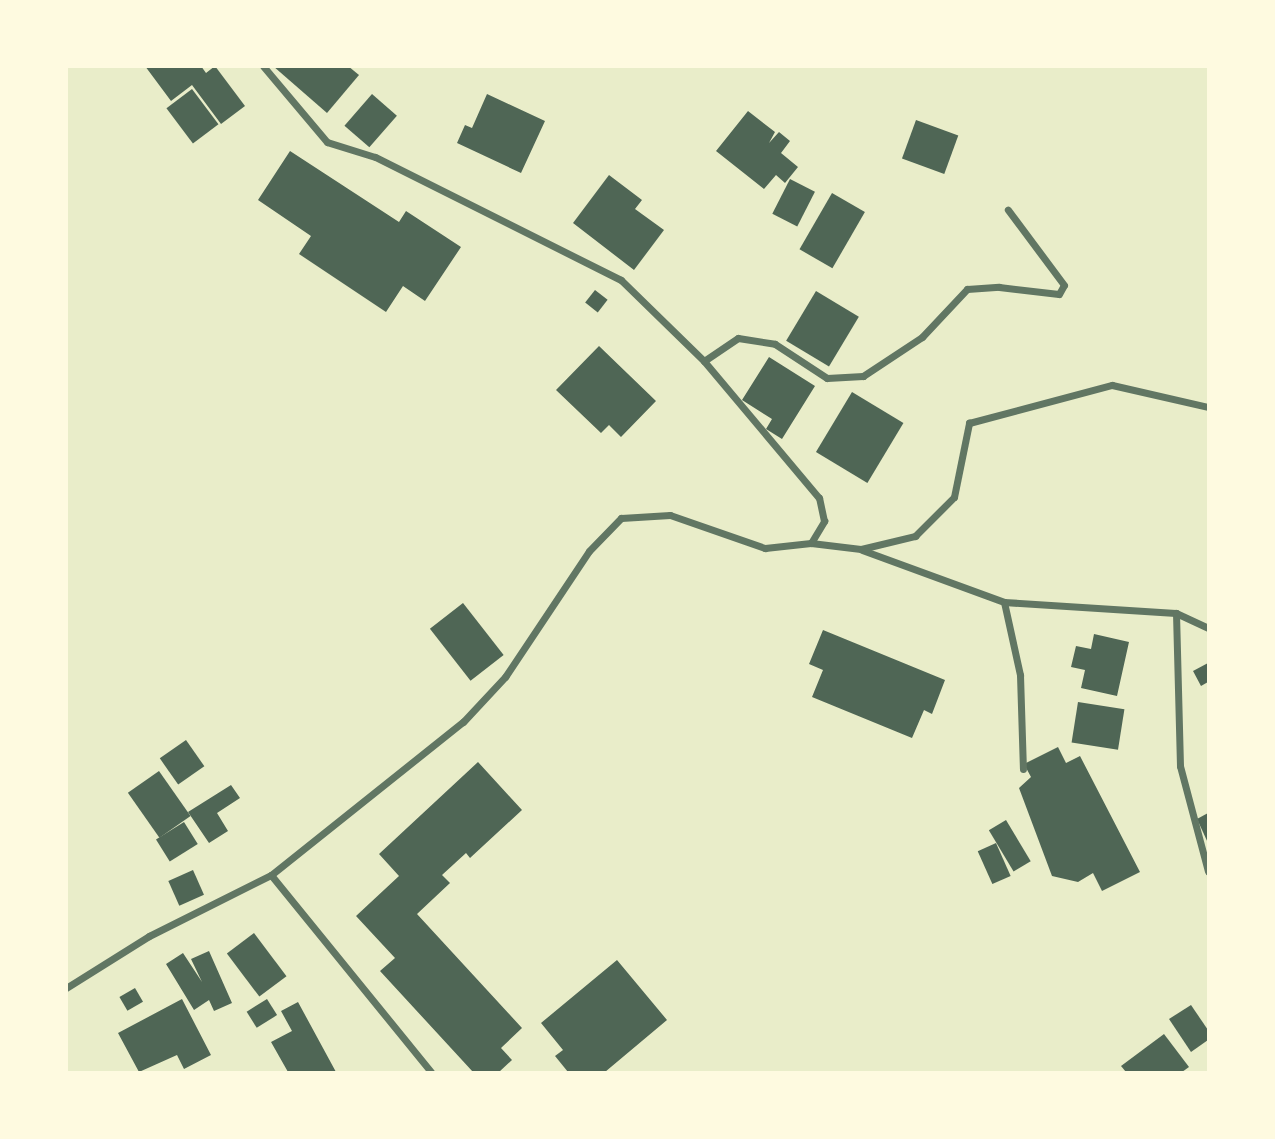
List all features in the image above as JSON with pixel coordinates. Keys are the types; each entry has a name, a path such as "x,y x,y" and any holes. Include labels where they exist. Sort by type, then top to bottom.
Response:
{"street":[{"path":"263,66 327,142 375,157 621,280 704,361 819,498 824,521 811,542"},
{"path":"704,361 738,338 775,344 827,378 863,376 922,337 967,289 999,287 1059,294 1064,285 1008,210"},
{"path":"860,550 915,536 954,498 969,423 1112,385 1209,407"},
{"path":"66,988 149,936 271,875 463,722 505,677 589,551 621,518 670,515 765,548 811,542 860,550 1004,602 1176,613 1209,628"},
{"path":"1004,602 1020,675 1023,769"},
{"path":"1176,613 1180,766 1209,871"},
{"path":"271,875 431,1073"}],"building":[{"path":"145,66 201,66 206,73 215,66 245,106 221,124 192,85 171,101"},
{"path":"273,66 348,66 359,75 327,113"},
{"path":"192,89 218,124 193,143 166,108"},
{"path":"372,94 397,116 369,147 344,126"},
{"path":"487,94 545,121 521,173 457,143 465,125 472,128"},
{"path":"748,111 775,132 769,143 779,132 790,141 781,153 798,167 785,183 776,175 764,189 716,151"},
{"path":"916,120 958,135 944,174 902,159"},
{"path":"290,151 399,222 406,211 461,247 425,301 403,286 386,312 299,254 311,236 258,200"},
{"path":"609,175 642,200 635,209 664,230 634,270 573,223"},
{"path":"790,179 815,192 797,226 772,214"},
{"path":"832,193 865,212 832,268 800,249"},
{"path":"595,290 608,300 598,312 585,303"},
{"path":"816,291 859,317 829,366 786,341"},
{"path":"599,346 656,401 621,437 609,425 601,433 556,390"},
{"path":"769,357 815,386 782,439 766,429 772,419 742,400"},
{"path":"852,392 903,423 867,483 816,452"},
{"path":"463,603 504,655 471,681 430,629"},
{"path":"823,630 945,680 932,714 924,710 912,738 812,697 823,670 809,664"},
{"path":"1094,634 1129,642 1117,696 1081,688 1085,670 1071,667 1076,646 1091,649"},
{"path":"1208,663 1208,682 1201,686 1193,671"},
{"path":"1078,702 1124,709 1118,750 1072,742"},
{"path":"186,740 204,766 178,785 160,758"},
{"path":"1058,747 1066,763 1080,756 1140,872 1102,891 1093,873 1078,882 1052,876 1019,788 1031,777 1024,764"},
{"path":"478,762 522,810 470,858 466,853 442,875 450,883 417,914 522,1028 501,1048 512,1060 499,1072 473,1072 380,971 395,958 356,916 399,876 379,854"},
{"path":"159,771 191,816 159,838 128,793"},
{"path":"231,785 240,798 217,813 228,831 209,843 188,812"},
{"path":"1208,813 1208,843 1197,819"},
{"path":"1006,820 1031,861 1014,871 989,830"},
{"path":"184,822 198,844 170,862 156,839"},
{"path":"996,843 1011,876 992,884 978,851"},
{"path":"193,870 204,895 179,906 168,881"},
{"path":"254,933 286,976 259,997 227,953"},
{"path":"209,951 232,1003 214,1011 209,1000 194,1010 166,964 183,953 202,982 191,959"},
{"path":"617,960 667,1020 605,1072 568,1072 555,1056 563,1050 541,1023"},
{"path":"135,988 143,1002 127,1011 119,997"},
{"path":"182,999 211,1055 184,1069 177,1055 139,1072 118,1033"},
{"path":"267,999 277,1015 257,1028 247,1012"},
{"path":"298,1002 336,1072 288,1072 271,1042 292,1031 281,1011"},
{"path":"1191,1005 1208,1030 1208,1040 1191,1052 1169,1019"},
{"path":"1164,1034 1189,1067 1182,1072 1126,1072 1121,1066"}]}
